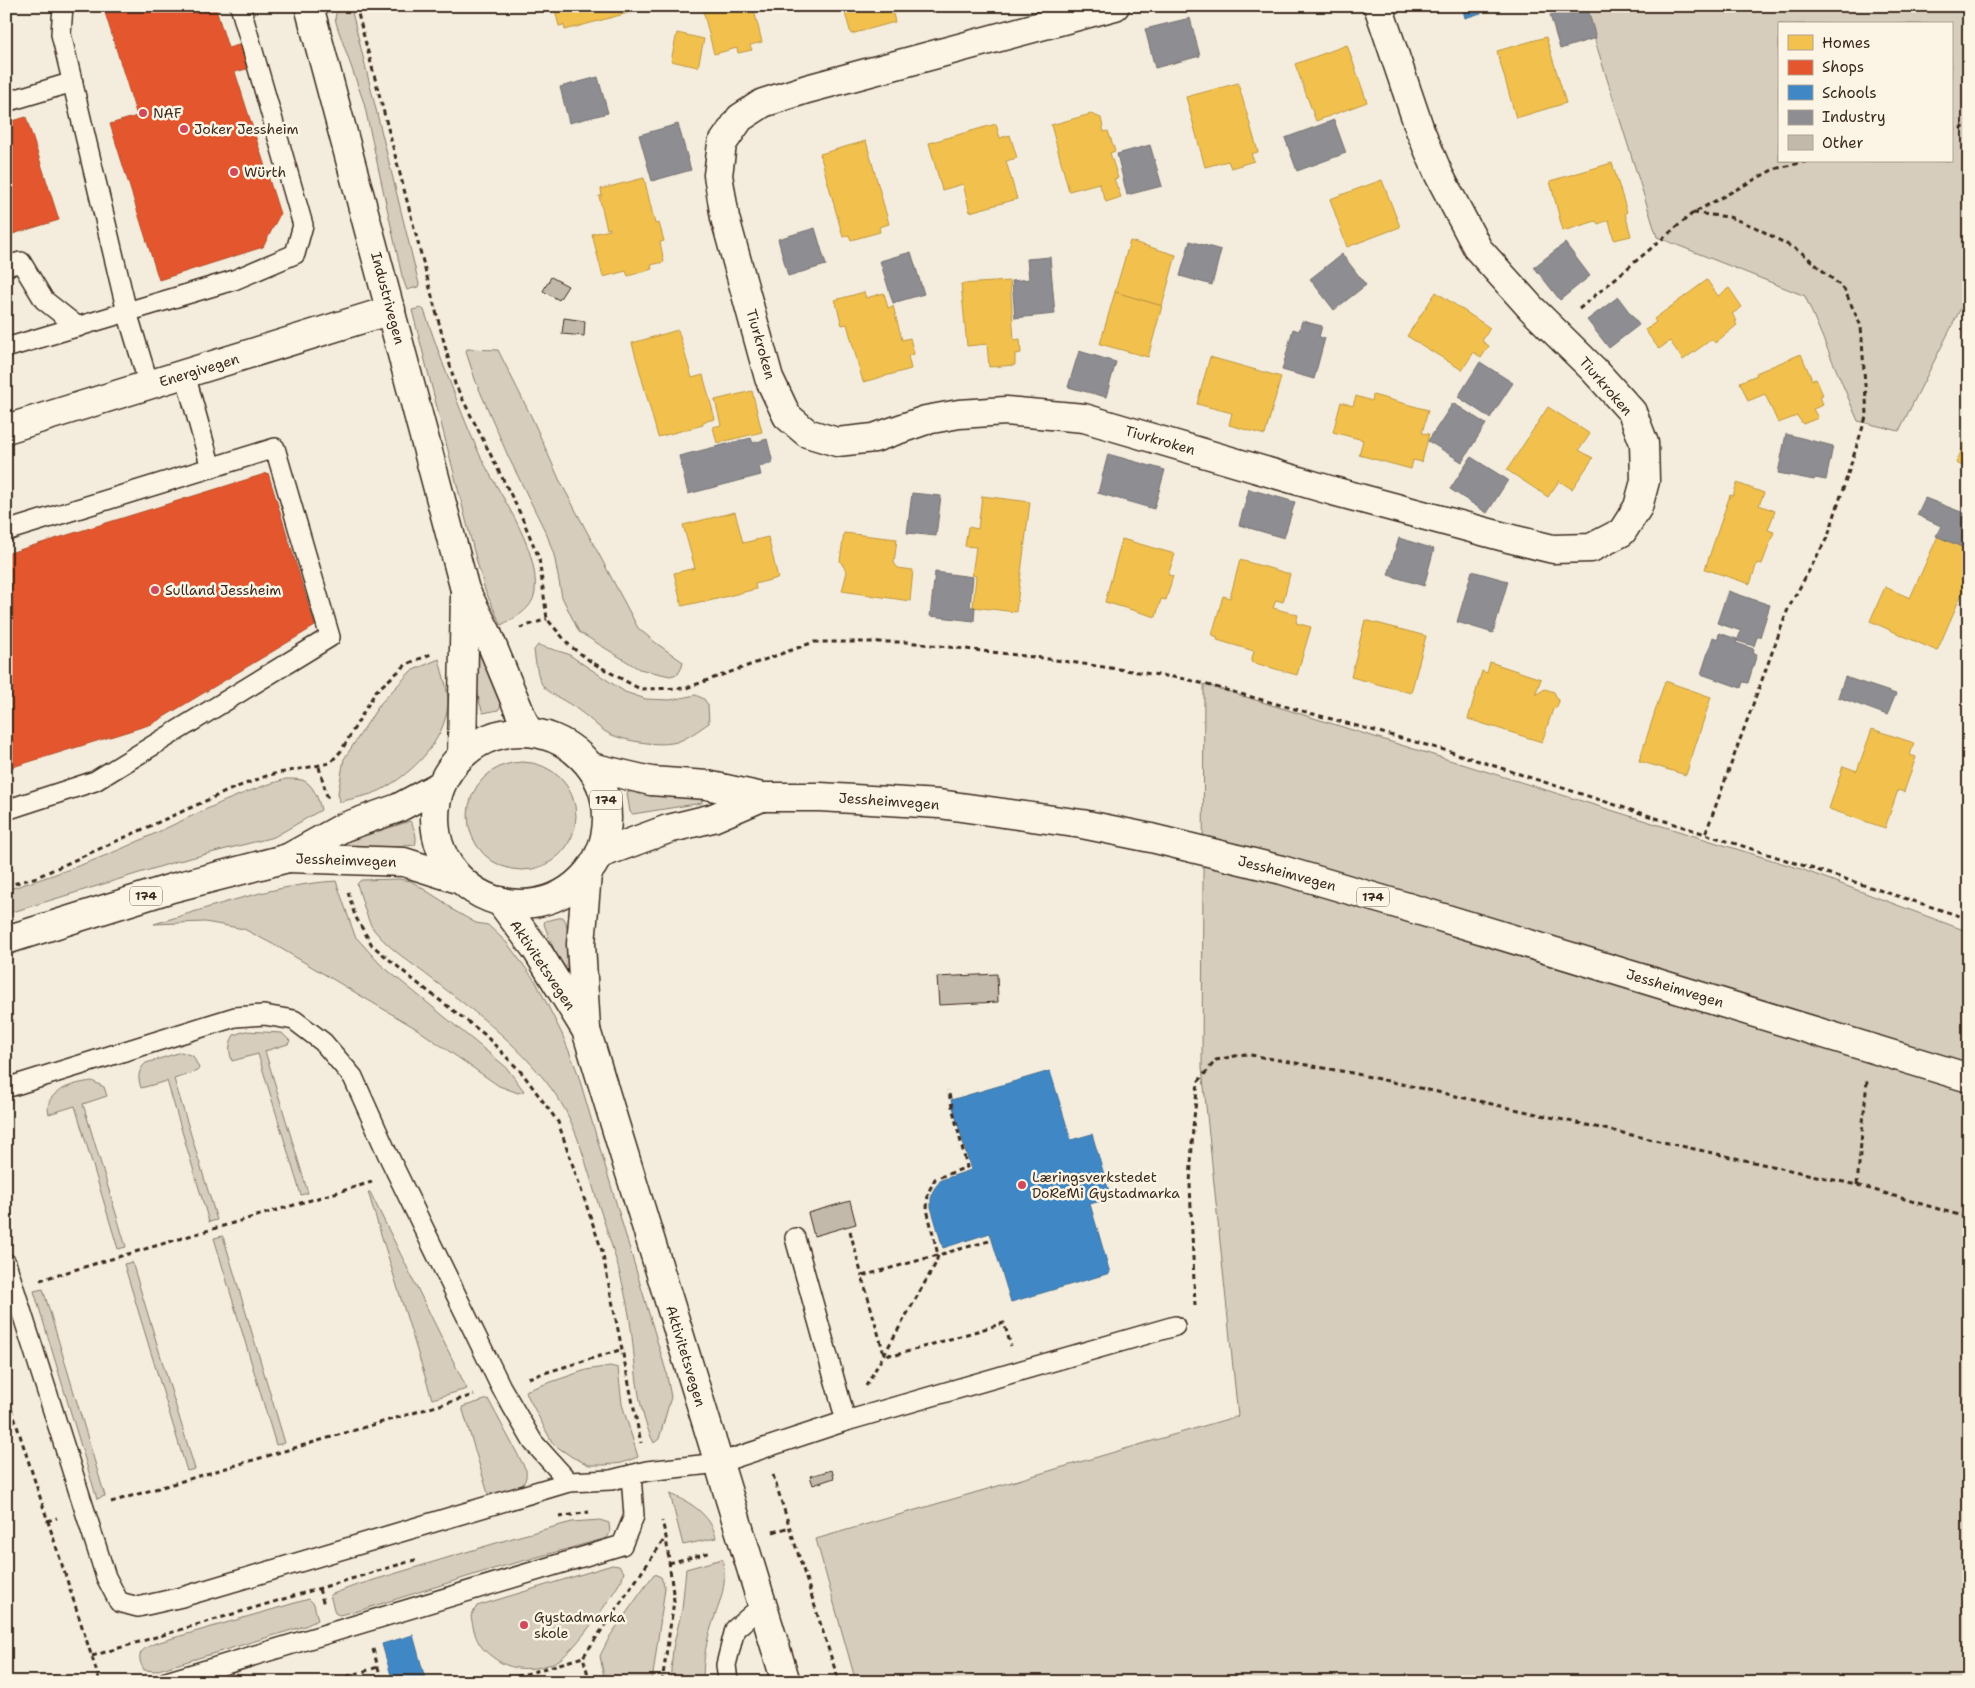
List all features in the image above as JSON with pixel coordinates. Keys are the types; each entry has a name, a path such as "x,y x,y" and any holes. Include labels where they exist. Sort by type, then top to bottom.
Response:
{"street":[{"name":"Industrivegen","path":"309,6 465,590 487,633 528,732"},
{"name":"Tiurkroken","path":"1115,6 807,89 763,103 740,118 722,144 718,175 725,218 769,378 787,416 807,433 837,442 874,438 926,420 959,414 1006,411 1084,418 1333,491 1512,539 1554,549 1591,548 1622,532 1638,507 1645,481 1644,443 1632,412 1478,248 1439,175 1420,130 1378,6"},
{"name":"Energivegen","path":"6,430 391,310"},
{"name":"Industrivegen","path":"462,754 465,590"},
{"name":"174","path":"528,732 540,733 563,742 574,749 591,767 600,783 606,800 608,818 606,836 593,864 569,890 547,900 523,904 486,897 461,880 450,867 442,852 437,836 435,818 436,801 441,785 454,763 462,754 480,742 500,734 528,732"},
{"name":"Jessheimvegen","path":"591,767 651,781 707,786 762,796 939,804 1082,824 1151,838 1282,870 1969,1078"},
{"name":"Jessheimvegen","path":"6,940 172,888 288,858 344,827 398,808 441,785"},
{"name":"Jessheimvegen","path":"593,864 668,829 713,818 762,796"},
{"name":"Jessheimvegen","path":"288,858 404,862 461,880"},
{"name":"Aktivitetsvegen","path":"593,864 581,944 586,1030 786,1682"},
{"name":"Aktivitetsvegen","path":"500,901 536,949 586,1030"}],"lane":[{"path":"63,6 61,34 127,312 149,385"},
{"path":"6,348 234,280 295,254 303,225 240,6"},
{"path":"6,102 73,82"},
{"path":"6,266 21,262 44,300 78,327"},
{"path":"185,374 211,468"},
{"path":"6,531 275,448 330,637 95,781 6,810"},
{"path":"6,1088 236,1017 264,1015 294,1020 323,1042 353,1077 502,1387 533,1442 569,1482"},
{"path":"795,1238 846,1421"},
{"path":"6,1263 106,1577 119,1602 138,1607 182,1597 569,1482 611,1480 647,1471 719,1463 764,1450 846,1421 1175,1326"},
{"path":"166,1682 622,1545 634,1516 630,1475"},
{"path":"728,1682 726,1665 735,1629 763,1605"}],"path":[{"path":"356,6 455,384 520,513 539,558 547,619 570,646 593,663 640,689 686,688 814,642 906,642 1042,658 1186,679 1448,751 1969,919"},
{"path":"1952,130 1969,126"},
{"path":"1554,330 1693,213 1774,169 1805,162"},
{"path":"1693,213 1729,217 1755,227 1801,252 1844,289 1860,326 1867,414 1828,536 1788,609 1705,835"},
{"path":"513,631 547,619"},
{"path":"6,886 37,877 223,793 269,775 330,763 341,751 376,691 406,664 434,653"},
{"path":"319,766 330,809"},
{"path":"346,884 355,916 372,944 416,982 484,1034 523,1074 558,1122 602,1251 641,1445"},
{"path":"1857,1184 1871,1048"},
{"path":"1175,1326 1196,1320 1190,1184 1198,1082 1216,1060 1245,1054 1352,1073 1857,1184 1969,1218"},
{"path":"846,1421 936,1263 938,1256 927,1209 928,1193 935,1179 967,1167 948,1090"},
{"path":"14,1287 376,1181"},
{"path":"850,1231 884,1354"},
{"path":"862,1276 989,1241"},
{"path":"884,1354 896,1355 1004,1323 1019,1371"},
{"path":"47,1521 502,1387 622,1348"},
{"path":"6,1392 100,1682"},
{"path":"764,1450 839,1682"},
{"path":"550,1519 569,1514 633,1506 656,1500 666,1537 674,1601 662,1682"},
{"path":"499,1682 583,1657 666,1537"},
{"path":"669,1563 720,1550"},
{"path":"92,1656 420,1558"},
{"path":"365,1623 382,1682"},
{"path":"583,1657 590,1682"},
{"path":"329,1682 378,1668"}],"shaded area":[{"path":"338,6 349,6 352,12 419,284 418,287 407,290 402,276 364,103 335,18"},
{"path":"1584,6 1969,6 1969,292 1899,431 1858,421 1805,296 1657,237"},
{"path":"421,308 424,310 449,380 477,449 515,518 531,556 535,574 533,598 527,609 501,625 485,590 475,555 412,310"},
{"path":"467,349 498,350 532,418 559,479 638,628 683,662 678,674 670,676 639,669 579,632 562,597 554,555 547,535 508,456 476,382 466,352"},
{"path":"479,641 501,706 498,710 483,713 479,701 471,643"},
{"path":"538,645 568,654 625,692 646,699 670,700 696,695 704,699 708,705 709,723 681,740 666,744 633,741 608,733 581,712 547,690 543,685 539,678 534,650"},
{"path":"439,659 448,705 440,732 433,744 415,765 393,783 376,792 340,802 338,793 344,759 380,704 411,671"},
{"path":"1204,684 1801,869 1969,932 1969,1682 856,1682 816,1539 1238,1416 1202,1067"},
{"path":"522,762 543,766 560,778 572,795 576,816 572,837 560,854 543,866 522,870 501,866 484,854 472,837 468,816 472,795 484,778 501,766"},
{"path":"286,779 306,782 317,797 321,810 274,837 175,862 6,914 6,890 50,876 121,849 243,793"},
{"path":"632,791 701,796 702,803 633,814 630,812 627,793"},
{"path":"410,821 415,833 415,845 347,851 346,842"},
{"path":"399,879 411,881 453,910 476,923 488,925 507,943 536,982 562,1034 577,1071 666,1371 671,1397 659,1439 654,1443 643,1414 637,1383 630,1321 620,1275 571,1121 545,1080 516,1048 484,1019 394,950 371,926 357,884 361,880"},
{"path":"336,881 355,936 380,964 506,1067 524,1091 518,1093 499,1086 417,1029 280,948 244,929 205,922 154,924 267,892 313,883"},
{"path":"563,917 566,922 577,986 569,989 544,924 545,921"},
{"path":"245,1031 282,1033 290,1041 288,1044 265,1051 308,1193 301,1195 258,1054 232,1061 230,1048 232,1039 234,1035"},
{"path":"181,1052 193,1056 199,1068 197,1071 174,1079 217,1220 209,1222 167,1081 141,1088 139,1081 140,1072 146,1063"},
{"path":"92,1081 104,1087 107,1096 83,1104 126,1247 118,1249 75,1106 49,1114 48,1106 50,1099 55,1094 69,1086"},
{"path":"368,1192 370,1192 467,1389 432,1399"},
{"path":"223,1236 285,1443 276,1445 214,1238"},
{"path":"132,1262 195,1469 187,1471 124,1264"},
{"path":"43,1289 105,1496 97,1499 34,1291"},
{"path":"610,1366 618,1368 622,1404 638,1457 622,1463 589,1465 572,1457 553,1444 525,1391 586,1370"},
{"path":"488,1399 526,1470 524,1483 520,1487 489,1497 462,1407"},
{"path":"670,1494 699,1510 710,1523 716,1538 683,1545"},
{"path":"600,1520 609,1523 610,1533 607,1538 486,1571 358,1611 339,1615 335,1613 330,1595 354,1586 516,1537 572,1522"},
{"path":"722,1559 724,1579 722,1596 707,1643 703,1682 670,1682 673,1648 682,1609 686,1569"},
{"path":"612,1565 619,1566 624,1572 622,1579 584,1634 559,1660 537,1668 514,1667 500,1662 487,1653 476,1638 471,1616 477,1606"},
{"path":"654,1574 661,1577 665,1588 652,1682 605,1682 600,1656 610,1636"},
{"path":"309,1599 314,1604 318,1620 305,1626 155,1671 144,1670 141,1664 140,1656 143,1650 156,1643"}],"building: Homes":[{"path":"554,6 635,7 628,9 628,13 565,30 564,25 559,26"},
{"path":"702,6 753,6 762,42 750,45 752,50 738,53 737,48 714,54"},
{"path":"843,6 891,6 895,22 851,34"},
{"path":"677,33 704,39 698,67 671,61"},
{"path":"1546,37 1566,103 1516,118 1497,51"},
{"path":"1347,45 1367,102 1316,121 1295,64"},
{"path":"1238,83 1258,152 1251,154 1254,161 1231,168 1228,161 1205,167 1186,97"},
{"path":"1091,114 1101,118 1104,132 1108,131 1115,151 1110,153 1118,178 1114,179 1121,197 1106,202 1099,183 1069,191 1051,125"},
{"path":"996,124 1000,138 1010,135 1017,158 1006,161 1017,199 970,212 963,184 942,190 929,143"},
{"path":"866,141 889,224 879,227 880,232 851,240 849,235 843,237 820,154"},
{"path":"1612,163 1627,212 1625,213 1631,236 1614,240 1609,220 1598,224 1596,221 1563,231 1550,181"},
{"path":"644,178 655,224 659,223 664,241 660,242 664,262 651,265 652,269 628,276 626,271 603,277 592,234 610,230 610,228 607,229 599,196 602,196 601,189"},
{"path":"1382,180 1400,227 1347,247 1330,199"},
{"path":"1130,241 1176,255 1162,306 1115,292"},
{"path":"1707,280 1718,296 1729,288 1742,307 1732,314 1737,321 1735,322 1737,325 1715,343 1712,339 1683,360 1670,341 1659,349 1645,330 1656,322 1654,319"},
{"path":"1010,281 1014,340 1020,339 1021,353 1015,354 1015,365 989,367 987,344 967,346 961,284"},
{"path":"864,292 866,298 884,293 888,308 893,306 902,340 910,338 914,354 908,356 911,369 863,382 847,324 842,325 835,300"},
{"path":"1115,292 1162,306 1148,357 1100,344"},
{"path":"1436,292 1490,328 1482,341 1489,346 1481,358 1474,352 1462,370 1407,336"},
{"path":"678,330 692,378 703,375 715,419 703,422 703,425 658,437 632,343"},
{"path":"1801,354 1812,380 1816,379 1823,395 1820,396 1823,405 1813,409 1818,418 1803,424 1797,416 1778,423 1765,394 1748,401 1740,382 1757,375 1756,373"},
{"path":"1210,357 1281,377 1265,435 1229,425 1232,413 1197,404"},
{"path":"752,391 762,432 717,443 713,427 721,425 715,400"},
{"path":"1373,395 1428,410 1422,433 1429,434 1422,462 1413,460 1411,469 1359,455 1363,440 1333,432 1341,402 1353,406 1356,396 1372,401"},
{"path":"1548,407 1590,434 1579,450 1593,458 1572,489 1559,481 1548,497 1507,470"},
{"path":"1969,434 1969,469 1956,463"},
{"path":"1737,483 1764,493 1759,505 1775,511 1768,530 1774,532 1762,564 1757,563 1750,584 1705,569 1730,495 1733,496"},
{"path":"982,496 1030,502 1016,612 973,607 976,576 972,575 976,547 965,546 968,527 978,529"},
{"path":"735,512 743,543 768,537 778,578 755,584 756,589 682,606 674,573 695,568 683,525"},
{"path":"844,533 897,539 894,563 898,568 913,570 910,601 842,591 847,572 840,561"},
{"path":"1938,536 1969,550 1969,593 1963,591 1937,651 1870,621 1885,587 1910,598"},
{"path":"1122,539 1175,554 1168,575 1173,576 1166,600 1161,599 1156,617 1105,602"},
{"path":"1240,560 1290,574 1283,602 1276,600 1273,608 1298,615 1296,623 1311,627 1297,675 1251,662 1254,651 1217,640 1218,637 1212,635 1223,596 1230,598"},
{"path":"1365,620 1426,636 1411,693 1351,677"},
{"path":"1490,662 1541,679 1535,695 1545,689 1554,692 1559,702 1556,708 1553,709 1542,742 1468,719 1482,671 1487,673"},
{"path":"1665,681 1711,697 1686,775 1639,761"},
{"path":"1872,729 1914,743 1910,755 1916,757 1904,792 1898,790 1885,828 1829,809 1843,766 1857,771"}],"building: Shops":[{"path":"103,6 215,6 228,48 246,43 254,67 235,72 280,214 263,247 159,280 110,124 137,116"},
{"path":"26,117 59,220 6,236 6,123"},
{"name":"Sulland Jessheim","path":"268,473 315,626 152,724 6,769 6,554"}],"building: Schools":[{"path":"1462,6 1503,6 1465,18"},
{"name":"Læringsverkstedet DoReMi Gystadmarka","path":"1050,1071 1071,1140 1092,1134 1111,1198 1090,1204 1110,1273 1011,1302 990,1233 943,1248 931,1207 931,1199 934,1189 941,1180 971,1170 951,1100"},
{"path":"413,1635 426,1682 393,1682 382,1644"}],"building: Industry":[{"path":"1579,6 1587,6 1596,38 1560,49 1550,15"},
{"path":"1190,18 1200,56 1155,68 1145,29"},
{"path":"598,77 608,113 569,123 560,87"},
{"path":"1334,120 1346,153 1297,171 1285,138"},
{"path":"678,124 691,170 652,181 639,135"},
{"path":"1150,145 1162,186 1127,195 1117,154"},
{"path":"815,228 826,265 788,276 778,239"},
{"path":"1190,241 1221,250 1212,285 1180,276"},
{"path":"1565,243 1590,276 1560,300 1534,267"},
{"path":"911,252 924,294 893,303 880,261"},
{"path":"1342,254 1366,285 1334,310 1310,279"},
{"path":"1050,257 1055,314 1015,318 1012,281 1029,279 1027,259"},
{"path":"1618,297 1639,325 1609,348 1587,320"},
{"path":"1302,321 1322,326 1319,337 1325,338 1314,379 1282,370 1293,329 1299,331"},
{"path":"1079,351 1116,362 1106,397 1068,387"},
{"path":"1480,362 1513,383 1490,418 1458,397"},
{"path":"1453,403 1486,424 1462,462 1428,441"},
{"path":"1786,434 1833,446 1826,480 1815,478 1814,480 1778,473"},
{"path":"751,438 753,443 767,439 773,463 759,467 761,475 688,494 679,456"},
{"path":"1108,454 1165,470 1154,509 1098,493"},
{"path":"1471,457 1508,480 1487,513 1450,489"},
{"path":"1249,489 1295,502 1284,538 1239,525"},
{"path":"912,493 941,496 936,536 907,533"},
{"path":"1925,498 1969,515 1969,550 1936,536 1941,526 1917,515"},
{"path":"1399,538 1434,549 1424,586 1388,575"},
{"path":"1472,571 1508,581 1493,633 1457,622"},
{"path":"935,572 973,577 970,607 975,607 974,621 930,616"},
{"path":"1728,591 1770,605 1760,637 1757,637 1754,646 1737,641 1741,631 1717,623"},
{"path":"1719,633 1737,639 1736,643 1754,649 1753,653 1757,654 1748,683 1743,682 1741,688 1701,674 1713,637 1718,639"},
{"path":"1845,677 1896,694 1887,715 1838,697"}],"building: Other":[{"path":"551,277 568,286 559,300 543,291"},
{"path":"564,318 585,321 584,336 562,334"},
{"path":"997,974 998,1002 939,1005 937,977"},
{"path":"850,1201 856,1224 814,1236 808,1213"},
{"path":"832,1470 834,1478 813,1485 810,1476"}],"place":[{"name":"NAF","path":"143,113"},
{"name":"Joker Jessheim","path":"184,129"},
{"name":"Würth","path":"234,172"},
{"name":"Sulland Jessheim","path":"155,590"},
{"name":"Læringsverkstedet DoReMi Gystadmarka","path":"1022,1185"},
{"name":"Gystadmarka skole","path":"524,1625"}]}
